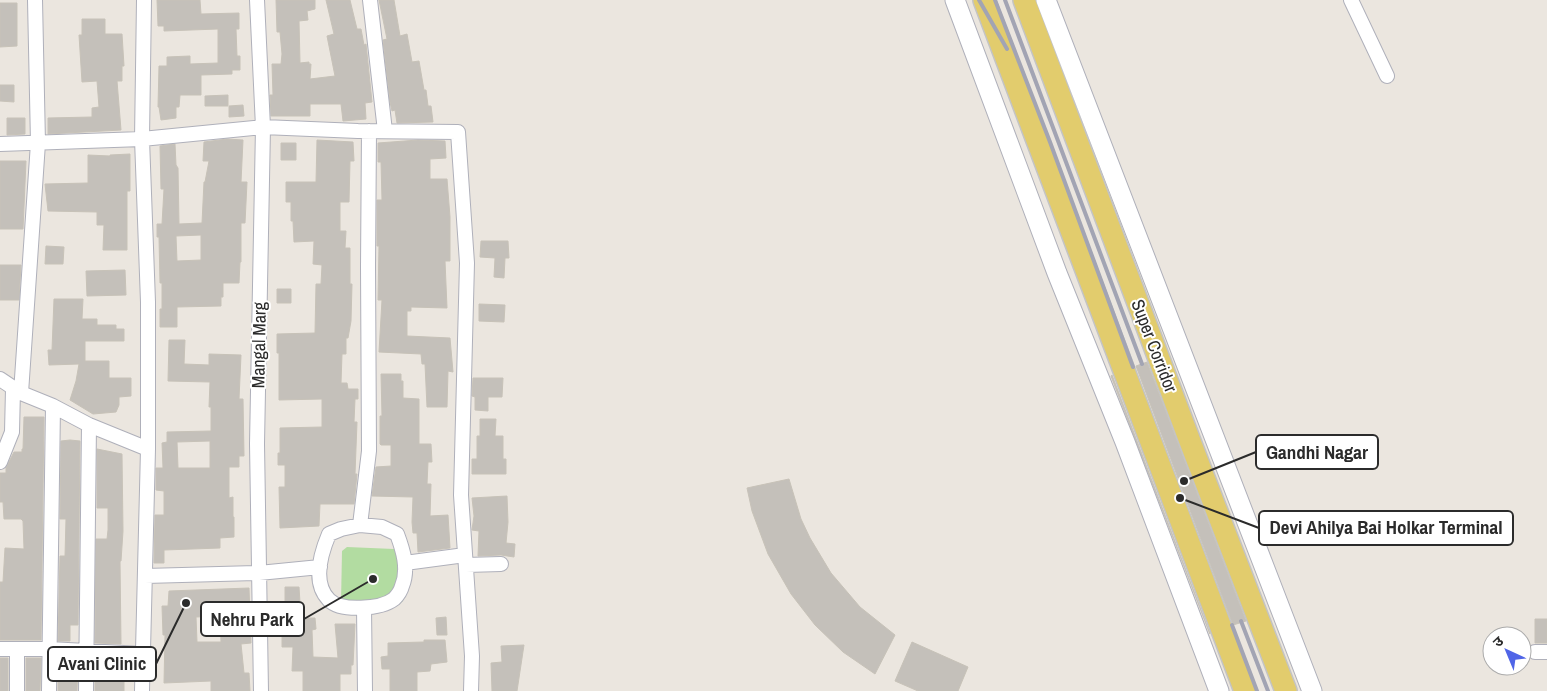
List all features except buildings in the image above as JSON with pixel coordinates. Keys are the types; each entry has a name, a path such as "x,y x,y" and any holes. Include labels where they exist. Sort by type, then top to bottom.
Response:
{"main road":[{"name":"Super Corridor","path":"984,0 1245,691"},
{"name":"Super Corridor","path":"1024,0 1286,691"}],"street":[{"path":"0,462 12,432 17,391 38,143 34,0"},
{"path":"142,691 148,449 148,302 142,139 144,0"},
{"name":"Mangal Marg","path":"257,0 263,127 257,444 261,691"},
{"path":"370,0 386,132"},
{"path":"955,0 1057,272 1118,424 1219,691"},
{"path":"1046,0 1312,691"},
{"path":"1351,0 1387,76"},
{"path":"0,144 142,139 263,127 369,132 458,132 467,264 461,495 472,656 471,691"},
{"path":"360,525 369,451 369,132"},
{"path":"0,379 17,391 53,406 89,425 148,449"},
{"path":"49,691 53,406"},
{"path":"86,691 89,425"},
{"path":"360,525 382,527 397,534 405,563 403,585 396,598 384,605 364,608 340,606 329,600 322,589 320,567 322,549 329,534 360,525"},
{"path":"405,563 466,560 501,564"},
{"path":"145,576 259,573 320,567"},
{"path":"364,608 366,691"},
{"path":"0,649 49,649 142,654"},
{"path":"17,650 17,691"}],"green space":[{"path":"347,547 394,549 405,558 403,601 398,605 348,610 341,603 342,551"}],"railway":[{"path":"979,0 1007,49"},
{"path":"995,0 1050,142 1133,367"},
{"path":"1005,0 1142,364"},
{"path":"1241,621 1268,691"},
{"path":"1232,625 1257,691"}],"place":[{"name":"Gandhi Nagar","path":"1184,481"},
{"name":"Devi Ahilya Bai Holkar Terminal","path":"1180,498"},
{"name":"Nehru Park","path":"373,579"},
{"name":"Avani Clinic","path":"186,603"}]}
